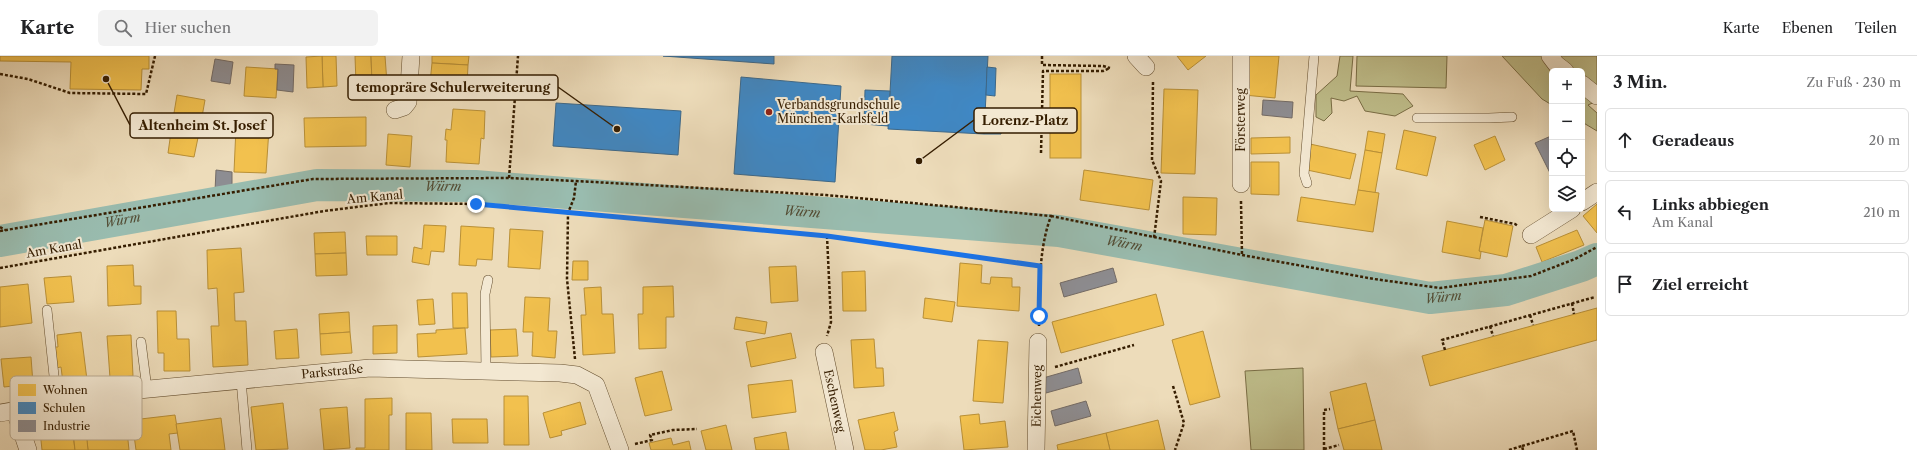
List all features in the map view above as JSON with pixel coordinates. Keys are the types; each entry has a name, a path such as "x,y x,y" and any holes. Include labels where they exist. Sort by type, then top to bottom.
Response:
{"street":[{"path":"395,110 404,107 408,102 412,56"},
{"name":"Försterweg","path":"1241,184 1242,56"},
{"path":"1550,56 1561,68"},
{"path":"1585,86 1597,96"},
{"path":"1585,200 1597,192"},
{"path":"1531,235 1567,212"},
{"name":"Eichenweg","path":"1036,450 1038,342"},
{"name":"Eschenweg","path":"824,352 845,450"},
{"name":"Parkstraße","path":"142,390 370,368 576,375 596,385 620,449"},
{"path":"23,440 28,450"}],"lane":[{"path":"1307,183 1304,174 1314,56"},
{"path":"1417,118 1512,117"},
{"path":"486,371 486,294 488,280"},
{"path":"47,310 54,376"},
{"path":"142,342 147,389"},
{"path":"241,380 248,450"}],"path":[{"path":"0,74 28,79 70,93 146,94 156,56"},
{"path":"508,178 518,56"},
{"path":"1042,56 1042,65 1103,66 1110,68 1103,71 1043,71 1042,153"},
{"path":"1141,62 1153,81 1152,160 1161,181 1154,238"},
{"path":"0,231 313,179 508,178 826,194 1051,216 1242,255 1374,279 1440,288 1531,276 1575,258 1597,247"},
{"path":"576,181 574,198 568,213 567,279 576,375"},
{"path":"1241,184 1242,255"},
{"name":"Am Kanal","path":"0,268 324,211 389,203 476,204 827,236 1040,266"},
{"path":"1038,342 1040,266 1048,223 1051,216"},
{"path":"1480,217 1515,224 1531,235"},
{"path":"0,227 5,230"},
{"path":"824,352 830,322 827,236"},
{"path":"1445,350 1442,340 1595,297"},
{"path":"1572,303 1574,314"},
{"path":"1530,315 1533,325"},
{"path":"1490,326 1493,336"},
{"path":"1038,372 1134,345"},
{"path":"1173,386 1184,423 1175,450"},
{"path":"1330,409 1324,410 1324,450 1339,445"},
{"path":"620,449 652,440 650,436 673,430 697,429"},
{"path":"1509,450 1573,431 1577,450"},
{"path":"1522,446 1523,450"}],"shaded area":[{"path":"1340,56 1353,56 1350,91 1403,94 1413,106 1395,116 1365,111 1357,96 1344,101 1331,98 1332,113 1324,121 1316,117 1316,95 1337,76"},
{"path":"1357,56 1447,56 1446,88 1356,86"},
{"path":"1502,56 1597,56 1597,101 1588,105 1597,113 1597,131 1585,124 1585,68 1549,68 1549,103 1542,99"},
{"path":"1303,368 1304,450 1251,450 1245,371"}],"building: Wohnen":[{"path":"0,56 149,56 149,69 142,69 141,90 70,89 71,62 0,61"},
{"path":"322,56 336,56 337,86 323,87"},
{"path":"322,56 323,87 307,88 306,57"},
{"path":"355,56 371,56 372,83 356,84"},
{"path":"371,56 385,56 387,83 372,83"},
{"path":"432,56 469,56 468,65 432,63"},
{"path":"1177,56 1206,56 1188,70"},
{"path":"1247,56 1279,56 1275,98 1244,95"},
{"path":"432,63 468,65 467,86 430,83"},
{"path":"246,67 278,69 276,98 244,96"},
{"path":"1050,74 1081,74 1081,158 1050,158"},
{"path":"1164,89 1198,90 1195,174 1161,173"},
{"path":"177,95 205,100 200,128 172,125"},
{"path":"453,109 485,111 484,139 481,138 479,164 446,162 446,129 451,130"},
{"path":"366,117 366,146 305,147 304,118"},
{"path":"172,125 200,128 194,157 168,153"},
{"path":"236,127 269,129 266,173 234,172"},
{"path":"1404,130 1436,137 1427,176 1396,169"},
{"path":"1368,131 1385,134 1382,153 1365,150"},
{"path":"388,134 412,136 410,167 386,165"},
{"path":"1495,136 1505,160 1485,170 1474,145"},
{"path":"1290,137 1290,153 1251,154 1251,138"},
{"path":"1310,144 1356,154 1350,179 1307,170"},
{"path":"1365,150 1382,153 1375,193 1358,190"},
{"path":"1251,162 1279,162 1279,195 1251,194"},
{"path":"1084,170 1153,180 1149,210 1080,200"},
{"path":"1358,190 1379,193 1373,232 1297,221 1301,197 1355,205"},
{"path":"1183,197 1217,198 1216,235 1183,234"},
{"path":"1597,204 1597,233 1583,216"},
{"path":"1485,220 1513,226 1507,257 1479,251"},
{"path":"1447,221 1483,228 1479,251 1481,252 1480,259 1442,252"},
{"path":"424,225 446,226 444,252 431,251 429,265 412,262 414,247 422,249"},
{"path":"461,226 494,228 492,260 477,259 476,266 459,265"},
{"path":"510,229 543,231 540,269 508,267"},
{"path":"1577,230 1584,245 1542,262 1536,247"},
{"path":"345,232 346,253 315,254 314,233"},
{"path":"366,236 397,236 397,255 367,255"},
{"path":"241,248 244,292 234,293 235,321 246,321 248,365 213,367 211,326 219,326 217,288 208,289 207,250"},
{"path":"346,253 347,275 316,276 315,254"},
{"path":"573,261 588,261 588,280 572,280"},
{"path":"960,263 982,265 981,283 990,284 991,277 1012,278 1012,287 1020,287 1019,311 957,306"},
{"path":"133,265 134,286 141,286 141,304 108,306 107,266"},
{"path":"796,266 798,301 771,303 769,267"},
{"path":"865,271 866,311 843,311 842,272"},
{"path":"71,276 74,302 47,304 44,278"},
{"path":"28,284 32,323 0,327 0,287"},
{"path":"673,286 674,317 666,317 666,348 639,349 638,314 643,314 643,287"},
{"path":"601,287 602,314 613,314 615,353 583,355 581,315 586,315 584,288"},
{"path":"452,293 467,293 468,328 453,328"},
{"path":"1156,294 1164,325 1061,353 1052,322"},
{"path":"525,297 550,298 548,331 557,331 555,358 532,356 533,332 523,332"},
{"path":"925,298 955,302 952,322 923,318"},
{"path":"433,299 435,324 419,325 417,300"},
{"path":"1597,308 1597,340 1430,386 1422,356"},
{"path":"157,311 176,311 177,339 189,339 190,371 164,371 164,353 158,353"},
{"path":"349,312 350,332 320,334 319,314"},
{"path":"736,317 767,322 765,334 734,329"},
{"path":"397,325 397,353 373,354 373,326"},
{"path":"465,328 467,354 418,357 417,334 436,333 436,330"},
{"path":"297,329 299,358 276,359 274,331"},
{"path":"516,329 518,356 491,357 490,330"},
{"path":"1203,331 1220,397 1190,405 1172,340"},
{"path":"81,332 86,376 62,376 61,367 56,368 54,347 58,347 57,335"},
{"path":"350,332 352,353 321,355 320,334"},
{"path":"791,333 796,358 751,367 746,342"},
{"path":"131,335 133,376 110,376 107,336"},
{"path":"874,339 876,368 883,368 884,386 854,388 851,340"},
{"path":"978,340 1008,342 1003,403 973,401"},
{"path":"31,357 32,376 10,376 10,386 4,387 1,359"},
{"path":"662,371 672,410 645,416 635,378"},
{"path":"792,380 796,412 752,418 748,385"},
{"path":"1366,383 1375,420 1338,429 1330,392"},
{"path":"504,396 528,396 529,445 504,445"},
{"path":"392,398 392,415 389,415 389,450 356,450 356,448 365,448 365,399"},
{"path":"580,402 586,424 561,431 562,435 550,438 543,413"},
{"path":"283,403 288,449 256,450 251,407"},
{"path":"347,407 350,448 324,450 320,409"},
{"path":"894,412 898,430 894,432 897,447 881,450 865,450 858,420"},
{"path":"406,413 431,413 432,450 406,450"},
{"path":"979,414 980,424 1005,421 1008,447 964,450 960,416"},
{"path":"175,415 178,433 169,434 171,450 136,450 135,440 142,440 142,419"},
{"path":"221,418 225,450 180,450 176,424"},
{"path":"452,419 487,419 488,443 453,443"},
{"path":"1158,420 1165,450 1110,450 1106,433"},
{"path":"1375,420 1382,450 1344,450 1338,429"},
{"path":"726,425 732,450 706,450 701,431"},
{"path":"786,432 789,450 756,450 754,438"},
{"path":"1106,433 1110,450 1058,450 1057,445"},
{"path":"671,438 673,445 689,441 691,450 651,450 649,443"},
{"path":"41,440 74,440 75,450 42,450"},
{"path":"74,440 87,440 88,450 75,450"},
{"path":"87,440 128,440 129,450 88,450"}],"building: Schulen":[{"path":"663,56 774,56 774,64"},
{"path":"892,56 988,56 984,134 888,129"},
{"path":"987,67 996,68 995,96 986,95"},
{"path":"741,77 841,86 835,182 734,174"},
{"path":"865,90 890,91 888,126 864,124"},
{"path":"556,103 681,111 678,155 553,146"},
{"path":"985,108 1003,110 1001,134 984,134"}],"building: Industrie":[{"path":"215,59 233,62 230,84 211,81"},
{"path":"275,64 294,65 293,92 277,90 278,69 275,69"},
{"path":"1263,100 1293,102 1292,118 1262,115"},
{"path":"1549,137 1549,171 1535,143"},
{"path":"216,170 232,172 232,188 215,191"},
{"path":"1113,268 1117,282 1064,297 1060,283"},
{"path":"1078,368 1082,383 1046,393 1043,378"},
{"path":"1086,401 1091,416 1055,426 1051,411"}],"waterway":[{"name":"Würm","path":"0,241 317,185 475,186 1059,231 1430,298 1506,290 1581,266 1597,259"}],"place":[{"name":"Altenheim St. Josef","path":"106,79"},
{"name":"Verbandsgrundschule München-Karlsfeld","path":"769,112"},
{"name":"temopräre Schulerweiterung","path":"617,129"},
{"name":"Lorenz-Platz","path":"919,161"}],"route":[{"path":"476,204 827,236 1040,266 1039,316"}]}
